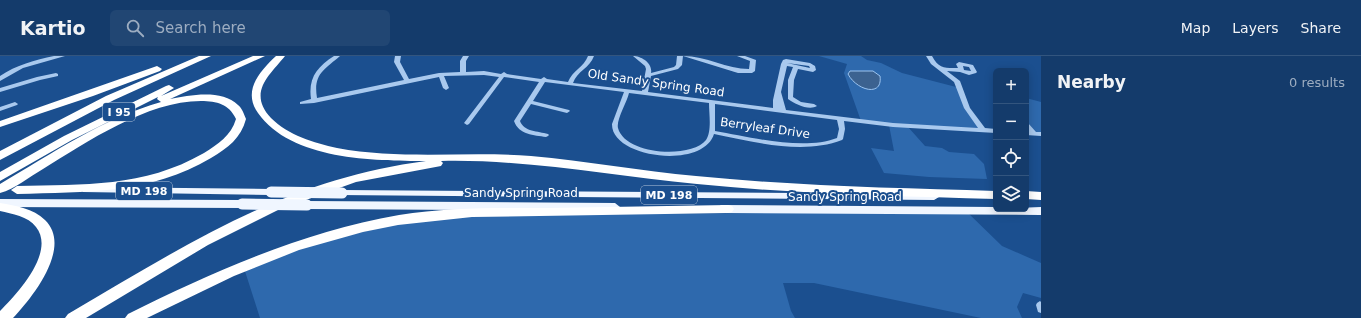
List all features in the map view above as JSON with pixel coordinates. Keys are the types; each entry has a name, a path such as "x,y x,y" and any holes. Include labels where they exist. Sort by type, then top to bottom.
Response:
{"highway":[{"path":"0,124 90,94 192,56"},
{"path":"0,150 114,91 196,56"},
{"name":"I 95","path":"0,156 110,98 207,56"},
{"name":"I 95","path":"0,177 131,106 243,56"},
{"path":"0,189 140,109 261,56"},
{"path":"281,56 268,67 260,78 256,90 256,103 271,124 286,134 329,150 364,155 490,156 736,183 993,196"},
{"path":"17,190 122,186 174,172 198,162 227,142 241,124 240,113 233,105 213,99 194,98 171,102 131,116 39,166"},
{"path":"73,318 221,231 278,205 320,189 378,172 445,162 490,159 550,162"},
{"path":"1029,196 1041,196"},
{"path":"0,207 11,208 32,215 46,231 49,243 47,255 36,280 27,294 3,318"},
{"path":"133,318 209,280 274,253 338,233 400,220 456,214 728,209"}],"main road":[{"name":"Sandy Spring Road","path":"0,189 342,193 993,196"},
{"name":"Sandy Spring Road","path":"0,203 1041,211"}],"street":[{"path":"0,79 13,70 62,56"},
{"path":"314,100 313,91 317,72 337,56"},
{"path":"398,56 397,62 407,81"},
{"path":"463,73 466,56"},
{"path":"570,83 573,74 587,64 592,56"},
{"path":"636,56 647,65 649,69 645,93"},
{"path":"648,75 676,68 679,65 680,56"},
{"path":"686,56 738,71 752,71 752,60 740,56"},
{"path":"929,56 940,69 958,83 967,108 983,130"},
{"path":"785,60 810,65 813,67 811,70 796,67 785,60"},
{"path":"779,111 778,92 785,60"},
{"path":"5,67 13,70"},
{"path":"796,67 791,80 789,93 790,98 793,102 814,106"},
{"path":"940,69 961,70"},
{"name":"Old Sandy Spring Road","path":"302,103 441,75 463,73 504,74 893,125 993,131"},
{"path":"467,123 504,74"},
{"path":"441,75 446,88"},
{"path":"0,90 38,78 56,76"},
{"path":"544,79 517,124 524,130 546,135"},
{"path":"626,91 615,128 620,138 633,148 666,154 690,152 706,144 711,132 712,102"},
{"path":"778,92 789,93"},
{"path":"529,102 567,111"},
{"path":"0,109 16,104"},
{"name":"Berryleaf Drive","path":"711,132 798,145 823,146 840,139 842,129 840,118"},
{"path":"1029,127 1034,133"},
{"path":"1029,133 1041,134"}],"shaded area":[{"path":"819,56 861,56 867,60 881,63 902,73 960,88 967,108 983,130 908,127 925,146 942,148 949,152 974,154 984,164 987,179 929,177 884,173 871,148 894,151 889,125 861,121 844,73 847,64"},
{"path":"850,71 873,71 880,76 880,83 873,89 862,87 852,80 848,74"},
{"path":"1029,99 1041,102 1041,134 1034,133 1029,127"},
{"path":"966,211 1002,246 1041,263 1041,298 1023,293 1017,307 1022,318 981,318 814,283 783,283 791,311 795,318 260,318 243,265 274,253 430,216"}]}
